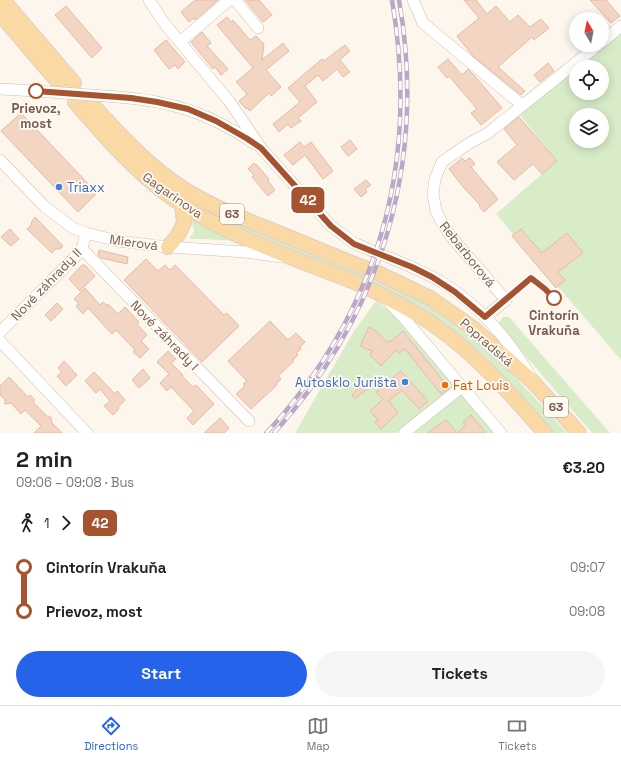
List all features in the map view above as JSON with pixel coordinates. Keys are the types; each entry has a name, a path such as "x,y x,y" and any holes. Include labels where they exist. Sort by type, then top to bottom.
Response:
{"main road":[{"path":"3,0 74,83"},
{"path":"0,14 58,82"},
{"name":"Gagarinova","path":"75,102 130,164 156,186 182,204 205,218 233,232 296,260 372,290"},
{"name":"Gagarinova","path":"91,103 116,131 140,154 162,173 185,189 232,214 365,268"},
{"path":"168,247 178,236 184,223 182,204"},
{"name":"Popradská","path":"378,273 430,298 451,311 473,328 533,382 578,433"},
{"name":"Popradská","path":"372,290 424,318 462,347 512,396 545,433"}],"street":[{"path":"149,0 164,23 229,101 261,148 331,226 354,244 372,251"},
{"path":"180,42 229,0"},
{"path":"236,0 258,28"},
{"path":"413,0 422,23 522,106"},
{"path":"609,36 621,26"},
{"name":"Rebarborová","path":"485,317 506,300 452,238 442,223 436,211 433,194 435,179 442,162 468,144 488,133 589,52"},
{"path":"0,89 118,97 157,102 195,111 232,129 261,148"},
{"name":"Mierová","path":"0,160 45,207 73,228 86,233 118,242 245,252 296,260"},
{"name":"Nové záhrady II","path":"0,332 82,249 86,233"},
{"name":"Nové záhrady I","path":"82,249 248,421"},
{"path":"385,256 412,267 443,283 485,317 520,359 533,382"},
{"path":"372,290 403,317 501,433"},
{"path":"0,341 87,433"},
{"path":"411,431 462,387"}],"green space":[{"name":"Cintorín Vrakuňa","path":"621,32 621,360 496,214 557,161 520,115 569,75 569,100 609,100 609,60 587,60 596,52 609,52 609,42"},
{"path":"186,196 400,289 434,309 494,354 567,433 553,433 486,357 445,324 394,293 369,281 254,236 201,210 186,200"},
{"path":"191,218 238,241 189,239 194,231"},
{"path":"376,301 400,318 496,433 295,433 354,331"},
{"path":"503,317 509,317 610,433 592,433 498,324"}],"building":[{"path":"195,0 218,0 195,20 194,18 189,22 181,12"},
{"path":"245,0 259,0 272,15 263,22"},
{"path":"464,0 476,0 487,14 496,6 510,22 518,15 530,27 541,19 549,28 534,40 532,37 498,67 525,91 521,95 473,56 457,36 479,18"},
{"path":"590,0 606,0 620,16 611,23 609,21 609,12 601,12"},
{"path":"66,6 102,48 92,58 55,15"},
{"path":"227,17 231,22 233,20 250,40 256,36 264,44 262,60 283,43 289,51 266,70 281,87 271,96 269,93 250,111 247,108 246,109 239,101 247,94 236,82 253,68 217,25"},
{"path":"202,32 211,43 207,46 228,69 221,75 215,67 213,69 191,42"},
{"path":"166,40 185,62 178,69 175,65 169,69 154,50"},
{"path":"345,45 350,51 340,60 350,72 343,77 337,69 323,81 318,75 305,86 317,102 298,118 301,121 291,128 288,124 279,132 273,124 300,102 288,88 322,59 324,61"},
{"path":"448,59 462,75 468,69 502,108 481,125 471,113 477,109 449,76 447,78 438,67"},
{"path":"548,63 554,71 540,82 534,75"},
{"path":"21,113 97,193 78,212 1,131"},
{"path":"519,117 557,161 542,174 533,164 514,180 497,162 517,145 504,129"},
{"path":"350,140 357,149 348,156 341,147"},
{"path":"300,142 304,147 311,142 333,171 323,179 305,155 293,165 284,155"},
{"path":"462,158 465,161 470,158 475,164 471,167 498,199 484,212 479,206 480,205 449,169"},
{"path":"254,163 269,179 268,181 275,190 268,196 252,177 254,175 248,169"},
{"path":"366,180 371,185 365,189 367,192 361,197 354,189"},
{"path":"35,217 63,246 60,249 55,249 52,253 27,229"},
{"path":"10,229 19,239 11,246 1,237"},
{"path":"521,229 542,253 567,233 583,253 558,272 565,280 556,288 512,236"},
{"path":"99,250 128,257 127,264 101,258 98,255"},
{"path":"146,259 158,271 165,265 170,270 175,265 224,315 227,313 239,326 202,362 124,280"},
{"path":"82,265 85,265 95,276 80,291 69,279"},
{"path":"85,288 100,305 103,302 107,306 108,304 118,314 125,307 139,322 137,324 147,335 141,341 149,349 140,358 133,352 135,350 116,330 112,334 88,308 83,314 76,306 79,304 74,299"},
{"path":"57,303 63,309 51,321 45,315"},
{"path":"270,321 288,340 296,333 305,342 300,347 301,349 296,353 298,355 293,360 294,361 278,376 281,379 276,384 277,385 251,409 236,394 245,386 243,384 247,381 228,361"},
{"path":"369,327 376,331 387,342 390,342 403,331 449,388 441,394 405,349 399,353 396,350 381,366 370,355 372,351 360,346"},
{"path":"168,351 176,359 171,363 183,375 182,376 193,387 196,385 214,404 193,425 187,418 194,411 171,387 167,391 160,383 169,374 157,362"},
{"path":"64,361 77,375 66,386 57,376 62,372 58,368"},
{"path":"143,369 150,378 139,388 132,380"},
{"path":"401,371 428,401 419,409 402,390 389,401 398,413 381,429 375,422 378,420 370,411 383,399 376,392"},
{"path":"94,372 115,394 117,391 125,400 113,415 104,406 110,401 100,389 96,393 85,381"},
{"path":"9,377 28,397 30,395 35,400 33,402 48,417 51,417 52,423 62,433 34,433 41,426 25,410 21,414 11,403 5,404 5,400 0,395 0,386"},
{"path":"368,378 373,384 355,399 352,395"},
{"path":"471,415 486,433 457,433 466,425 463,422"},
{"path":"220,418 229,428 224,433 204,433"},
{"path":"446,420 457,433 427,433"}],"railway":[{"path":"266,433 309,381 347,320 366,277 382,233 392,188 399,142 400,95 398,48 392,0"},
{"path":"274,433 312,386 343,337 369,285 388,231 400,175 407,118 406,59 399,0"}],"bus line":[{"name":"42","path":"36,91 131,98 168,104 188,109 232,129 261,148 331,226 354,244 412,267 443,283 485,317 531,278 554,298"}],"place":[{"name":"Prievoz, most","path":"36,91"},
{"name":"Triaxx","path":"59,187"},
{"name":"Cintorín Vrakuňa","path":"554,298"},
{"name":"Autosklo Jurišta","path":"405,382"},
{"name":"Fat Louis","path":"445,385"}]}
